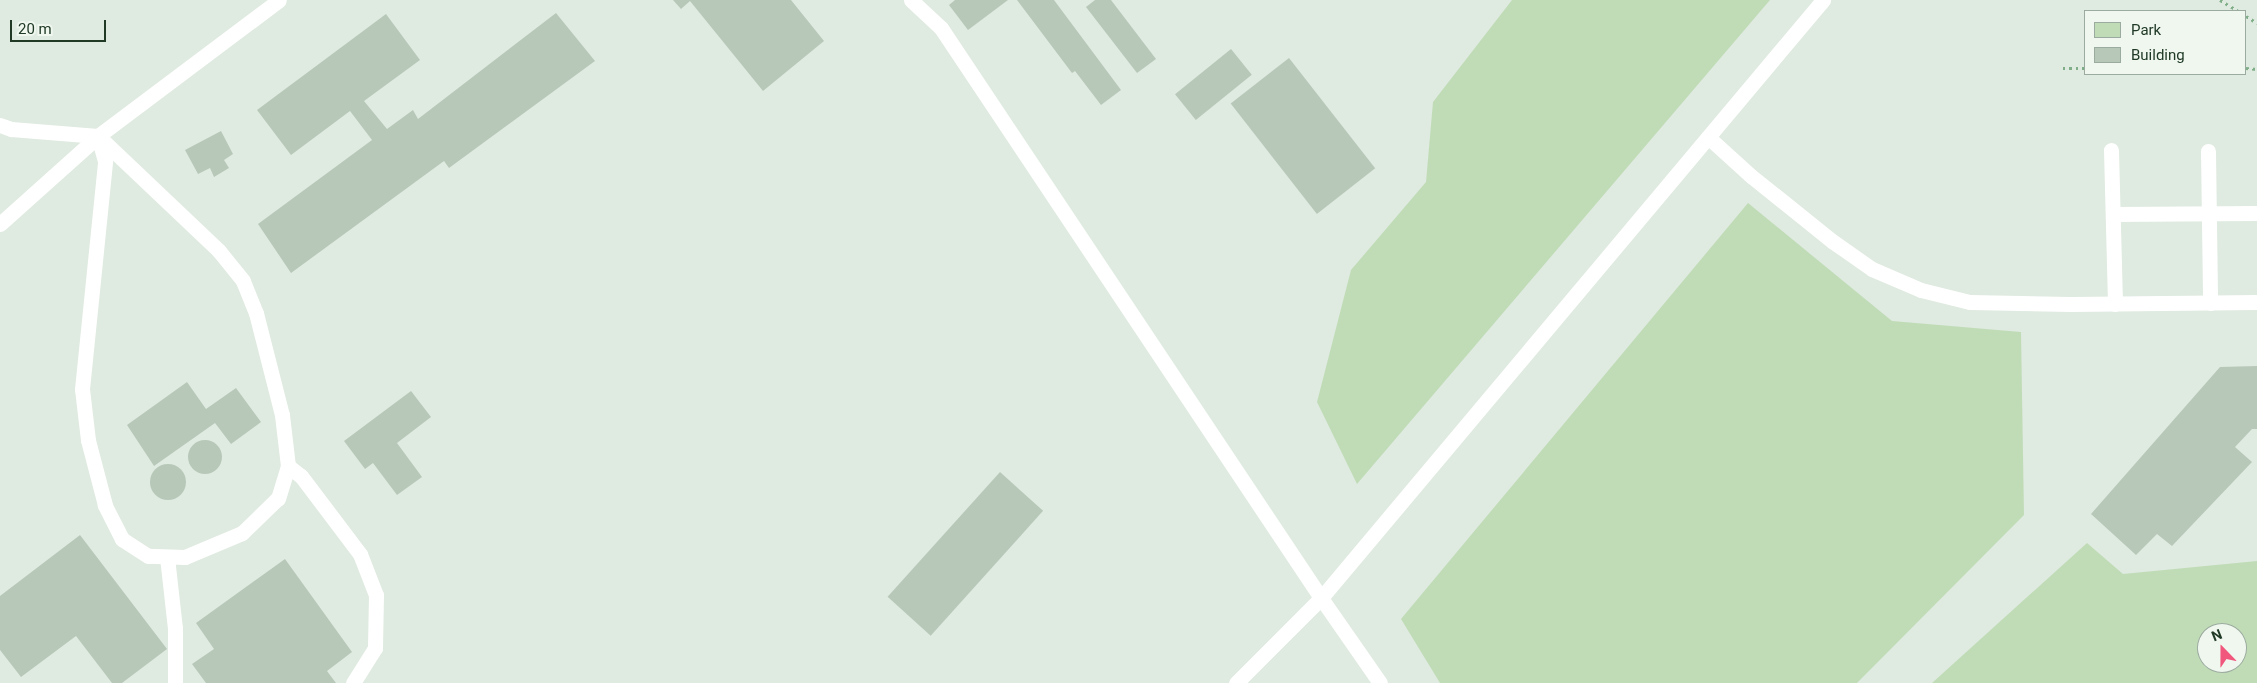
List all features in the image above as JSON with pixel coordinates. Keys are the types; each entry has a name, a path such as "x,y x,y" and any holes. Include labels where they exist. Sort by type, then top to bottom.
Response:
{"lane":[{"path":"0,224 98,136 279,0"},
{"path":"911,0 941,28 1321,598 1380,683"},
{"path":"1236,683 1321,598 1823,0"},
{"path":"0,125 11,130 98,136 218,251 243,281 256,313 282,416 288,466 278,498 242,533 186,557 148,556 122,540 105,506 88,440 82,389 105,161 98,136"},
{"path":"1708,138 1751,176 1832,241 1872,269 1922,290 1970,302 2114,304 2257,302"},
{"path":"2111,150 2114,304"},
{"path":"2208,151 2210,303"},
{"path":"2113,214 2257,213"},
{"path":"288,466 301,476 360,554 376,595 376,648 353,683"},
{"path":"167,557 175,628 175,683"}],"path":[{"path":"2220,0 2236,10"},
{"path":"2063,68 2084,68"}],"green space":[{"path":"1512,0 1770,0 1357,484 1317,402 1351,270 1426,182 1433,102"},
{"path":"1748,203 1892,321 2021,332 2024,515 1857,683 1440,683 1401,619"},
{"path":"2087,543 2123,574 2257,561 2257,683 1932,683"}],"building":[{"path":"673,0 791,0 824,41 763,91 690,1 681,9"},
{"path":"955,0 1008,0 968,30 949,5"},
{"path":"1017,0 1054,0 1121,90 1101,105 1075,71 1072,73"},
{"path":"1095,0 1111,0 1156,59 1137,73 1086,7"},
{"path":"556,13 595,61 449,168 444,161 291,273 258,224 372,140 350,111 291,155 257,110 386,14 420,60 364,101 387,129 413,110 418,119"},
{"path":"1231,49 1252,75 1196,120 1175,94"},
{"path":"1289,58 1375,168 1317,214 1231,104"},
{"path":"221,131 233,154 224,160 229,168 214,177 210,168 198,174 185,150"},
{"path":"2257,366 2257,429 2252,429 2235,447 2252,462 2172,546 2157,534 2136,555 2091,514 2220,367"},
{"path":"187,382 206,409 236,388 261,422 231,444 215,423 154,466 127,425"},
{"path":"411,391 431,417 397,443 422,477 397,495 373,463 365,469 344,441"},
{"path":"205,440 217,445 222,457 217,469 205,474 193,469 188,457 193,445"},
{"path":"168,464 180,470 186,482 180,494 168,500 156,494 150,482 156,470"},
{"path":"1000,472 1043,511 931,636 888,597"},
{"path":"80,535 167,649 122,683 112,683 76,636 21,677 0,650 0,596"},
{"path":"285,559 352,652 327,671 336,683 206,683 192,664 214,649 196,623"}]}
